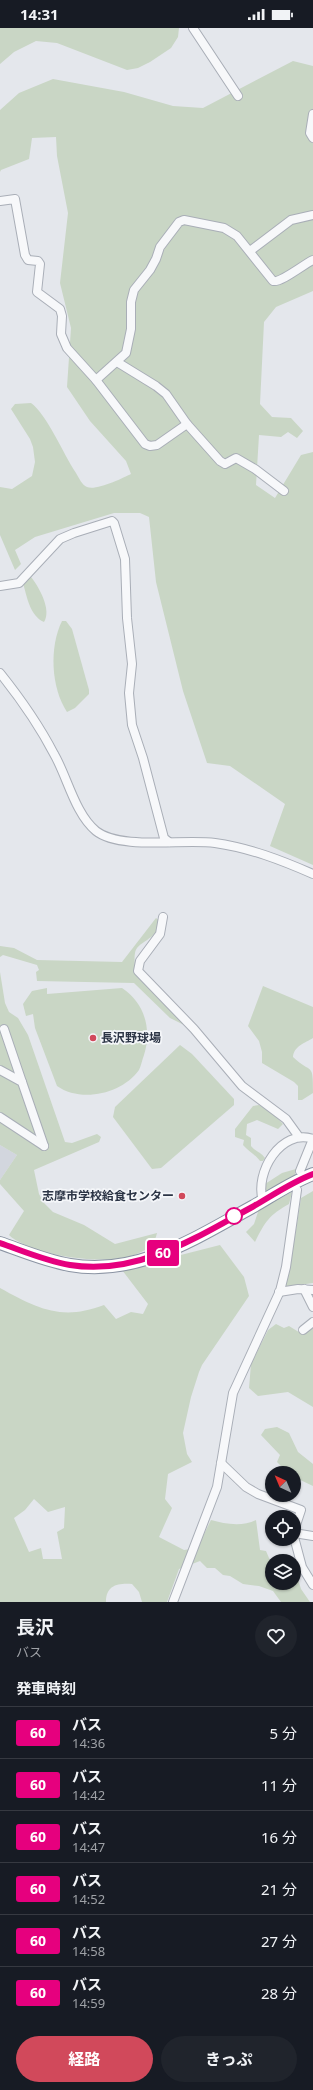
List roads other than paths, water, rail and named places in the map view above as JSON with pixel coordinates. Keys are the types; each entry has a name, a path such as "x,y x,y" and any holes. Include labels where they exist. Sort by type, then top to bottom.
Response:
{"highway":[{"path":"0,1243 50,1261 70,1265 98,1267 121,1266 151,1258 175,1248 313,1174"}],"street":[{"path":"193,28 238,96"},
{"path":"313,114 310,133 313,138"},
{"path":"0,201 15,199 25,255 28,260 38,261 40,264 37,292 60,309 62,316 61,334 63,340 74,357 96,380 145,444 150,446 157,445 186,424"},
{"path":"250,251 291,220 313,215"},
{"path":"96,380 126,353 134,290 150,270 160,248 179,222 184,220 224,228 237,236 267,274 277,282 313,260"},
{"path":"117,362 156,386 166,394 186,424 224,464 236,458 255,469 284,491"},
{"path":"0,586 19,583 60,539 102,523 112,521 114,523 125,558 127,618 132,664 129,693 132,725 143,758 164,838 169,842"},
{"path":"0,673 55,754 86,821 97,831 113,840 213,843 244,848 266,854 313,874"},
{"path":"163,917 160,934 140,961 138,971 194,1029 242,1086 286,1119 299,1137"},
{"path":"0,1117 44,1146 4,1029"},
{"path":"0,1070 22,1082"},
{"path":"263,1201 260,1185 272,1155 285,1143 299,1137 306,1136 313,1139 300,1171"},
{"path":"173,1602 211,1504 221,1463 225,1432 233,1393 279,1292 286,1267 297,1190"},
{"path":"279,1292 304,1289 313,1290"},
{"path":"304,1289 313,1307"},
{"path":"303,1330 313,1322"},
{"path":"221,1463 246,1487 258,1494 300,1510"},
{"path":"301,1533 313,1536"},
{"path":"296,1546 302,1567 313,1585"}],"place":[{"name":"長沢野球場","path":"93,1038"},
{"name":"志摩市学校給食センター","path":"182,1196"}]}
